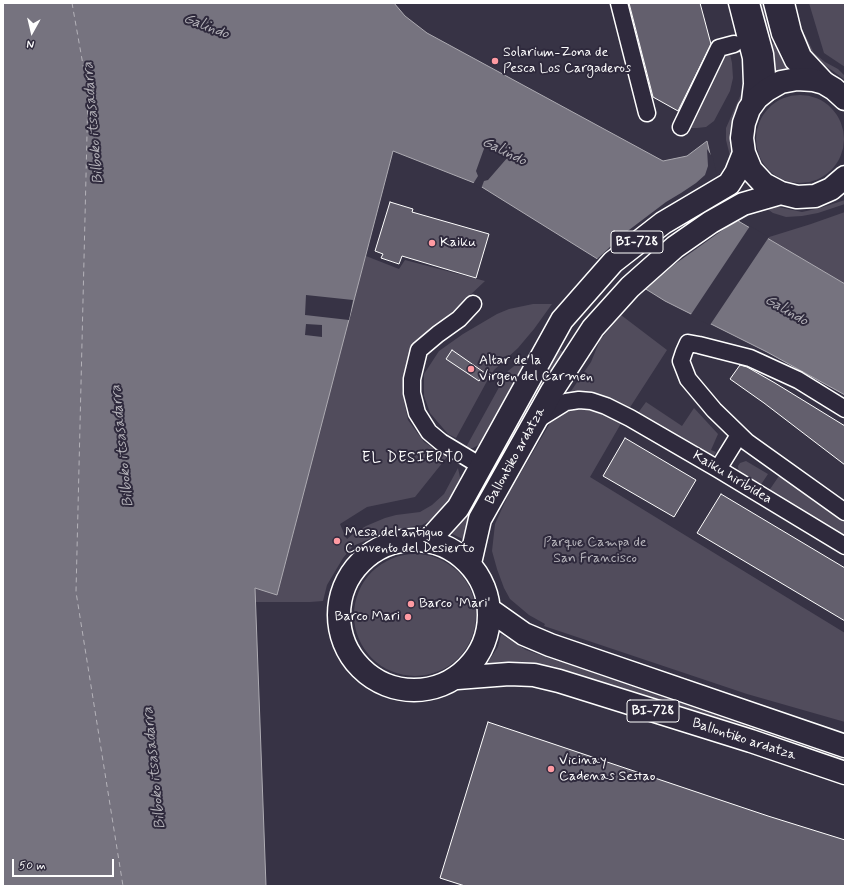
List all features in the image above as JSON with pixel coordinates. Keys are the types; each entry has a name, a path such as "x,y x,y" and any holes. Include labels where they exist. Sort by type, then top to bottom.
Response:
{"main road":[{"path":"840,94 824,83 813,80 797,79 781,82 757,98 749,109 744,123 742,138 744,153 751,170 764,184 781,193 797,197 814,196 831,189 845,177"},
{"name":"Ballontiko ardatza","path":"429,540 458,508 562,320 613,262 663,222 729,184 744,153"},
{"name":"Ballontiko ardatza","path":"470,563 480,519 552,391 593,328 630,287 675,247 711,222 743,204 781,193"},
{"name":"Ballontiko ardatza","path":"404,539 429,540 451,549 470,563 480,577 487,593 490,610 487,636 475,660 456,678 434,688 409,690 385,685 364,672 348,653 339,630 338,605 346,581 360,561 380,547 404,539"},
{"name":"Ballontiko ardatza","path":"490,610 524,634 550,645 845,746"},
{"name":"Ballontiko ardatza","path":"456,678 509,674 534,676 560,681 751,741 845,773"},
{"name":"Ballontiko ardatza","path":"762,718 845,737"},
{"path":"751,741 845,786"}],"street":[{"path":"619,3 647,114"},
{"path":"737,3 751,58 752,84 749,109"},
{"path":"751,3 765,54 767,90"},
{"path":"772,3 780,34 794,61 813,80"},
{"path":"786,3 793,32 803,56 840,94"},
{"path":"681,127 719,48 734,44"},
{"path":"473,304 459,319 419,350 412,379 412,393 417,413 429,432 441,442 481,466"},
{"path":"845,409 798,380 750,358 688,343 684,352 682,361 688,379 714,410 739,435 845,512"},
{"name":"Kaiku hiribidea","path":"536,421 566,402 580,400 592,401 619,412 718,469 845,546"},
{"path":"718,469 739,435"}],"green space":[{"path":"760,3 766,3 772,30 767,31"},
{"path":"809,3 845,3 845,67 824,53"},
{"path":"805,35 814,53 825,62 838,69 845,76 845,80 813,56 806,46 802,36"},
{"path":"776,43 781,57 789,69 774,73 770,44"},
{"path":"744,52 747,64 745,91 735,111 730,132 730,156 726,140 726,128 741,94 745,73 742,57"},
{"path":"727,54 730,54 732,63 733,78 730,91 714,121 706,127 690,128 686,125"},
{"path":"791,95 809,95 825,102 837,114 844,130 844,148 837,164 825,176 809,183 791,183 775,176 763,164 756,148 756,130 763,114 775,102"},
{"path":"845,200 845,204 818,213 802,216 786,217 773,213 763,206 769,205 802,212"},
{"path":"845,212 845,284 766,238 811,224"},
{"path":"366,256 399,269 405,260 485,281 410,352 402,391 408,420 424,442 447,457 415,497 367,507 340,524 345,536 347,539 366,526 385,518 420,512 432,505 444,494 458,468 461,482 448,506 436,517 422,525 390,530 353,546 343,558 327,585 323,601 255,602 255,588 277,594 353,300"},
{"path":"533,304 552,304 518,348 494,370 456,438 448,434 430,413 424,396 424,374 439,351 463,334 497,314 509,309"},
{"path":"621,315 667,350 627,412 569,394 591,362 600,340"},
{"path":"558,349 565,353 527,413 482,495 467,541 446,531"},
{"path":"529,354 531,360 484,442 473,448 465,449 508,371"},
{"path":"646,402 682,426 694,408 718,434 711,450 716,452 714,455 711,458 635,417"},
{"name":"Parque Campa de San Francisco","path":"580,406 623,420 590,477 845,633 845,722 747,694 544,626 545,624 529,615 510,599 504,588 492,551 495,524 509,493 553,418 568,407"},
{"path":"746,461 768,474 758,489 739,477 738,466 740,463"},
{"path":"779,476 845,520 845,541 766,495"},
{"path":"415,554 438,558 449,564 458,572 466,581 472,592 476,615 472,638 466,649 458,658 449,666 438,672 415,676 392,672 381,666 372,658 364,649 358,638 354,615 358,592 364,581 372,572 381,564 392,558"},
{"path":"501,634 526,650 845,757 845,765 548,667 521,663 503,663 485,666 498,647"}],"water":[{"path":"3,3 394,3 405,16 427,33 663,161 687,156 707,141 723,212 845,284 845,395 767,352 665,301 477,184 393,151 277,595 255,588 266,886 3,886"}],"pier":[{"path":"489,139 510,151 508,157 488,180 484,181 481,189 473,184 478,176 476,171"},
{"path":"707,149 713,158 724,211 741,220 730,225 675,264 645,290 596,260 625,233 705,175 708,166"},
{"path":"750,226 769,237 710,325 690,316"},
{"path":"306,295 353,300 349,320 305,315"},
{"path":"306,324 322,325 322,337 305,335"}],"building":[{"path":"629,3 700,3 711,44 678,111 653,97"},
{"name":"Kaiku","path":"390,202 413,209 412,212 489,234 476,278 402,256 399,264 381,258 383,254 375,251"},
{"name":"Altar de la Virgen del Carmen","path":"452,350 485,373 479,381 446,359"},
{"path":"740,365 747,367 775,383 845,426 845,465 730,379"},
{"path":"625,438 696,480 674,517 603,476"},
{"path":"721,494 845,568 845,621 697,533"},
{"name":"Vicinay Cadenas Sestao","path":"488,722 768,816 845,840 845,886 465,886 440,878"}],"ferry route":[{"path":"72,3 88,93 76,592 123,886"}],"place":[{"name":"Solarium-Zona de Pesca Los Cargaderos","path":"495,61"},
{"name":"Kaiku","path":"432,243"},
{"name":"Altar de la Virgen del Carmen","path":"471,369"},
{"name":"Mesa del antiguo Convento del Desierto","path":"337,541"},
{"name":"Barco 'Mari'","path":"411,604"},
{"name":"Barco Mari","path":"408,617"},
{"name":"Vicinay Cadenas Sestao","path":"551,769"}],"district":[{"name":"EL DESIERTO","path":"413,459"}],"water label":[{"name":"Galindo","path":"206,27"},
{"name":"Bilboko itsasadarra","path":"94,123"},
{"name":"Galindo","path":"504,152"},
{"name":"Galindo","path":"786,311"},
{"name":"Bilboko itsasadarra","path":"123,446"},
{"name":"Bilboko itsasadarra","path":"155,768"}]}
